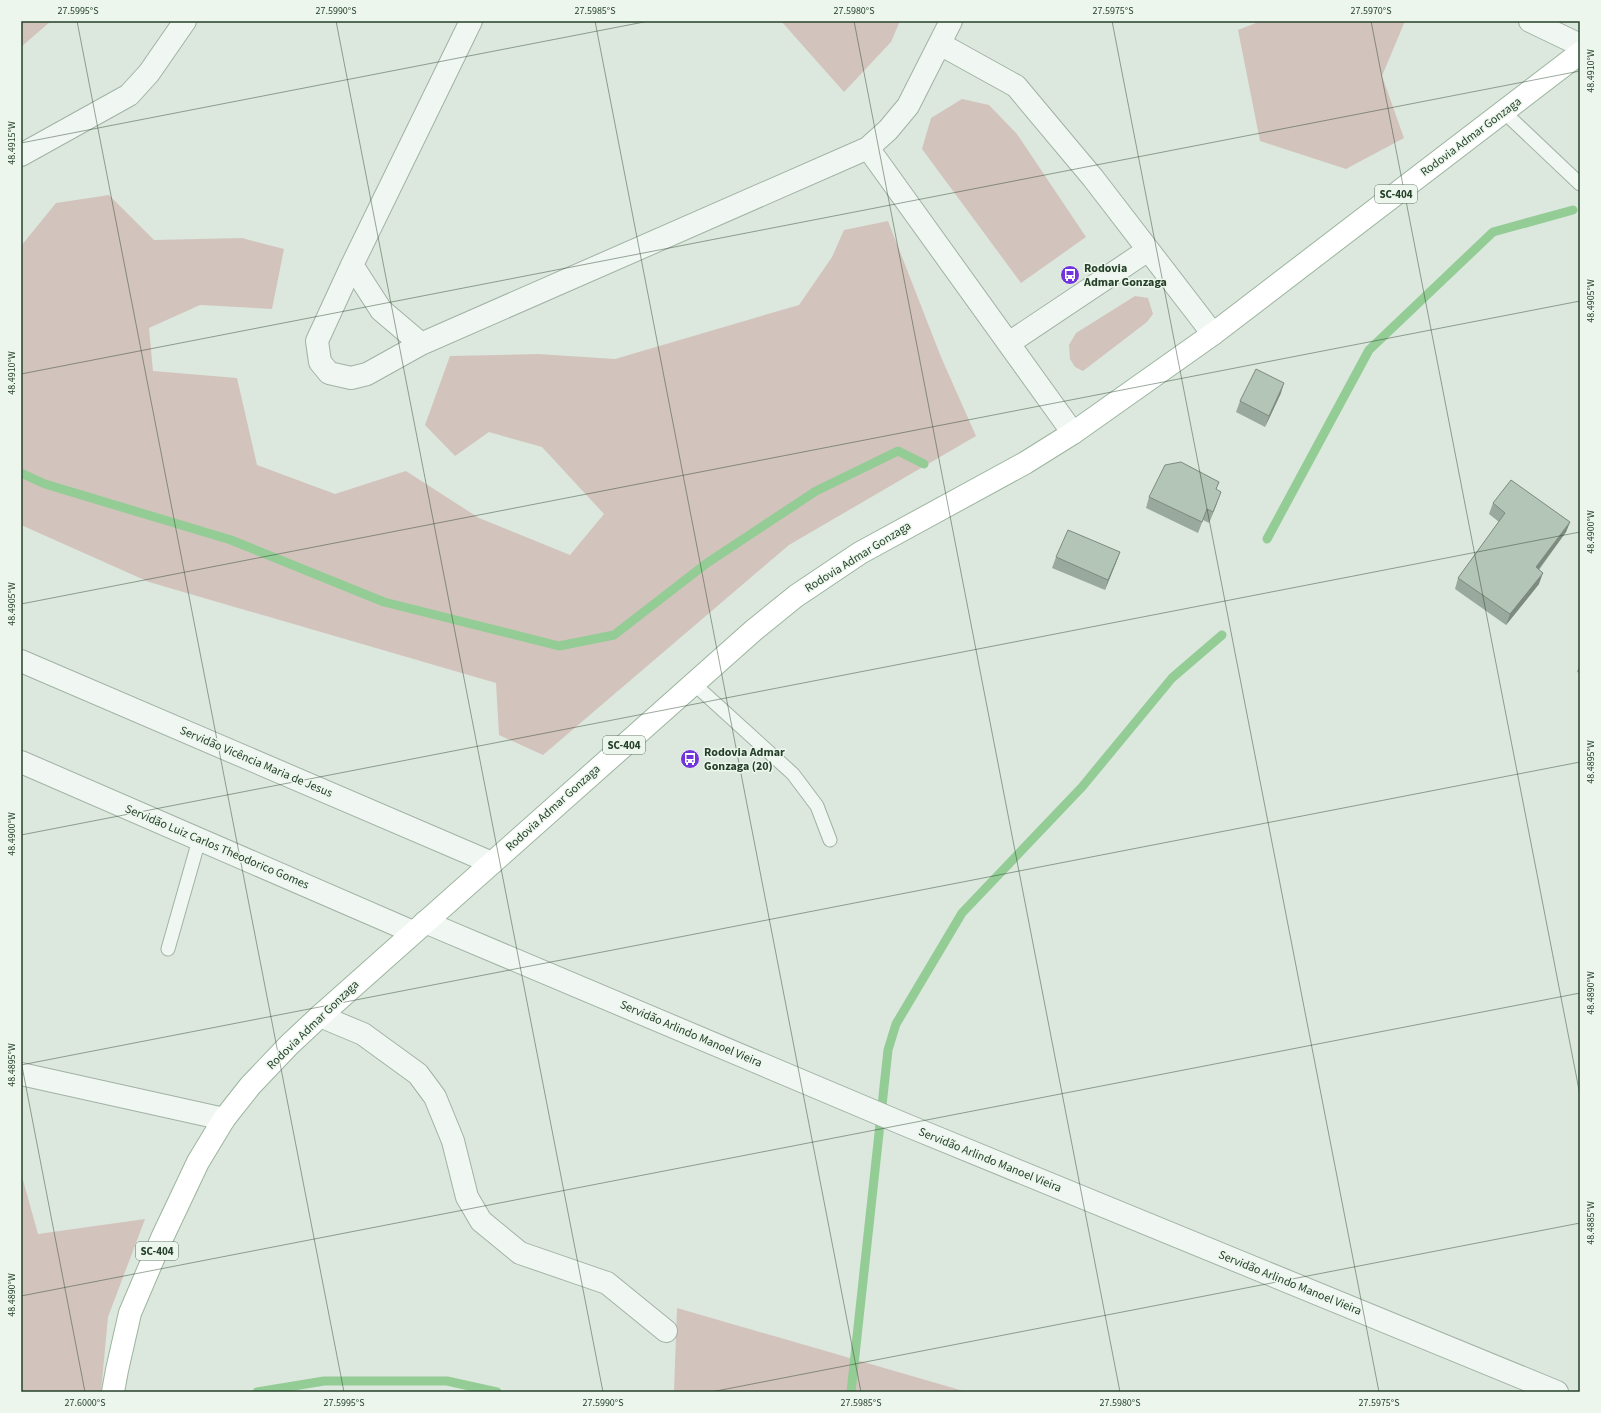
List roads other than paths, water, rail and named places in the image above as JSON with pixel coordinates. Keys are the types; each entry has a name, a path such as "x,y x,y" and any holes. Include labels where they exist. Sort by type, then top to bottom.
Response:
{"main road":[{"name":"Rodovia Admar Gonzaga","path":"113,1392 130,1313 162,1238 198,1162 224,1119 250,1086 289,1045 320,1016 754,630 796,596 824,575 896,532 1025,463 1073,433 1212,334 1580,53"}],"street":[{"path":"21,155 129,95 149,73 185,21"},
{"path":"471,21 352,265 317,341 320,362 329,373 351,378 367,374 421,344 868,148 888,130 908,106 951,21"},
{"path":"1530,21 1580,45"},
{"path":"940,44 1016,86 1093,178 1212,334"},
{"path":"868,148 1073,433"},
{"path":"1009,343 1148,250"},
{"path":"352,265 381,310 421,344"},
{"name":"Servidão Vicência Maria de Jesus","path":"21,661 492,863"},
{"name":"Servidão Luiz Carlos Theodorico Gomes","path":"21,762 199,840 419,927"},
{"name":"Servidão Arlindo Manoel Vieira","path":"419,927 836,1096 1557,1392"},
{"path":"320,1016 364,1034 418,1074 435,1097 453,1141 466,1197 481,1221 520,1253 607,1283 666,1331"},
{"path":"21,1074 224,1119"}],"lane":[{"path":"1504,112 1580,184"},
{"path":"694,684 793,774 817,806 830,840"},
{"path":"168,948 199,840"}],"waterway":[{"path":"1267,539 1369,350 1493,232 1573,210"},
{"path":"21,473 45,484 231,540 384,602 559,646 614,635 707,563 816,491 898,451 924,464"},
{"path":"851,1392 888,1050 896,1024 962,913 1082,787 1172,678 1222,635"},
{"path":"257,1392 324,1381 447,1381 497,1392"}],"place":[{"name":"Rodovia Admar Gonzaga","path":"1070,275"},
{"name":"Rodovia Admar Gonzaga (20)","path":"690,759"}]}
